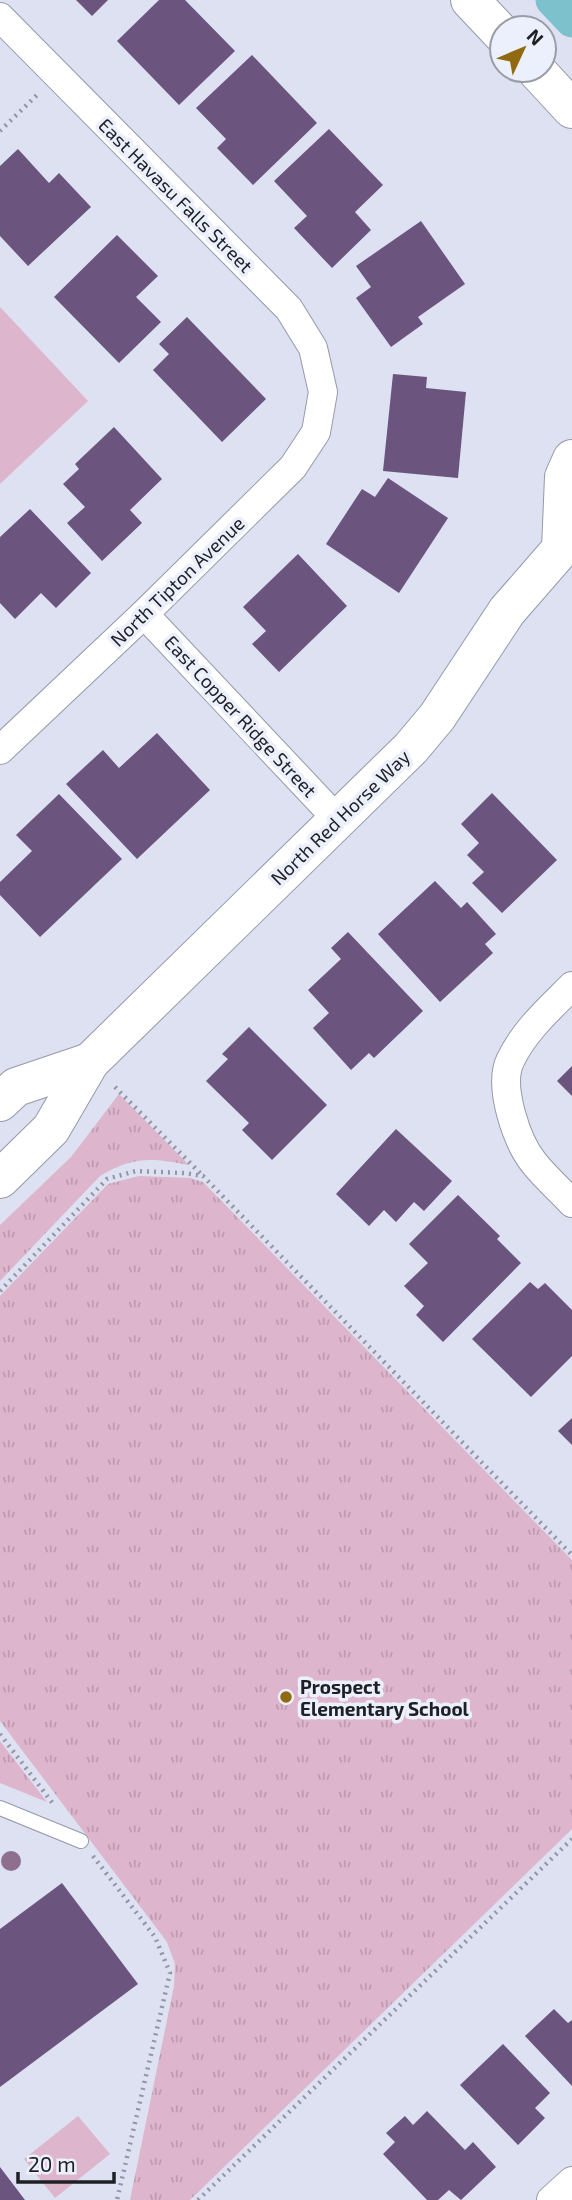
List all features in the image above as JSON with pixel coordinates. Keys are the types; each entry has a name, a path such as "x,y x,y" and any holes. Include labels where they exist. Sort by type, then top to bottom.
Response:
{"street":[{"path":"470,0 488,19"},
{"name":"East Havasu Falls Street","path":"0,16 289,309 313,348 323,392"},
{"path":"549,84 572,108"},
{"name":"North Tipton Avenue","path":"0,750 144,614 293,467 316,432 323,392"},
{"name":"North Red Horse Way","path":"0,1179 51,1129 90,1062 411,748 437,717 507,611 567,548 564,477 572,459"},
{"name":"East Copper Ridge Street","path":"144,614 337,819"},
{"path":"572,986 528,1030 508,1064 507,1095 515,1130 533,1162 572,1203"},
{"name":"North Red Horse Way","path":"0,1102 16,1087 90,1062"},
{"path":"551,2200 572,2180"}],"lane":[{"path":"0,1808 81,1841"}],"path":[{"path":"0,131 57,76"},
{"path":"90,1062 572,1555"},
{"path":"0,1291 107,1179 135,1171 203,1176"},
{"path":"0,1734 155,1937 170,1973 117,2200"},
{"path":"198,2200 572,1839"}],"green space":[{"path":"0,307 88,401 0,484"},
{"path":"119,1094 189,1165 143,1160 112,1169 100,1176 0,1281 0,1225 71,1157"},
{"name":"Prospect Elementary School","path":"139,1176 190,1178 203,1182 572,1560 572,1829 190,2200 130,2200 174,1986 175,1964 167,1942 0,1721 0,1296 108,1184"},
{"path":"0,1741 47,1802 0,1783"},
{"path":"78,2116 110,2154 55,2198 24,2159"}],"building":[{"path":"76,0 108,0 92,16"},
{"path":"159,0 185,0 235,51 179,105 117,41"},
{"path":"252,55 317,123 253,185 217,148 226,139 196,108"},
{"path":"329,129 383,185 355,212 371,230 332,268 294,228 307,216 274,181"},
{"path":"18,149 49,183 59,173 91,207 28,266 0,236 0,166"},
{"path":"421,221 465,284 418,317 423,324 391,347 356,298 371,287 356,266"},
{"path":"117,235 158,276 136,297 161,322 119,363 54,297"},
{"path":"187,317 266,399 222,442 153,370 169,354 159,344"},
{"path":"393,374 427,377 426,388 466,392 458,478 383,471"},
{"path":"114,427 162,479 130,510 142,523 102,561 67,523 85,507 63,484 79,469 75,464"},
{"path":"388,478 448,518 399,593 326,544 362,489 375,497"},
{"path":"30,509 91,573 56,608 41,593 15,619 0,603 0,537"},
{"path":"298,554 347,606 279,672 252,644 266,631 243,607"},
{"path":"157,733 210,790 137,859 66,784 103,750 119,768"},
{"path":"492,793 557,860 502,913 472,883 484,872 467,855 479,843 461,824"},
{"path":"59,794 122,859 40,937 0,895 0,882 32,851 16,835"},
{"path":"435,881 461,908 467,902 496,934 485,944 493,953 440,1002 378,934"},
{"path":"348,932 423,1011 374,1058 369,1053 351,1070 313,1028 329,1013 308,990 341,959 331,948"},
{"path":"249,1027 327,1105 272,1160 242,1130 249,1123 206,1081 228,1059 222,1054"},
{"path":"572,1066 572,1096 557,1081"},
{"path":"396,1129 452,1181 424,1211 414,1202 396,1222 384,1210 369,1226 336,1194"},
{"path":"458,1195 500,1236 497,1239 521,1263 443,1342 416,1315 424,1306 404,1286 428,1263 409,1244"},
{"path":"530,1282 538,1289 545,1283 572,1310 572,1356 531,1397 472,1339"},
{"path":"572,1418 572,1445 558,1431"},
{"path":"62,1883 138,1984 0,2087 0,1929"},
{"path":"554,2009 568,2023 572,2020 572,2086 525,2036"},
{"path":"503,2044 550,2093 535,2108 545,2118 518,2145 460,2085"},
{"path":"427,2111 465,2150 473,2142 496,2167 461,2200 449,2190 438,2200 427,2200 383,2154 395,2142 386,2133 405,2116 413,2125"},
{"path":"0,2167 25,2200 0,2200"}],"waterway":[{"path":"552,0 572,21"}],"place":[{"name":"Prospect Elementary School","path":"286,1697"}]}
